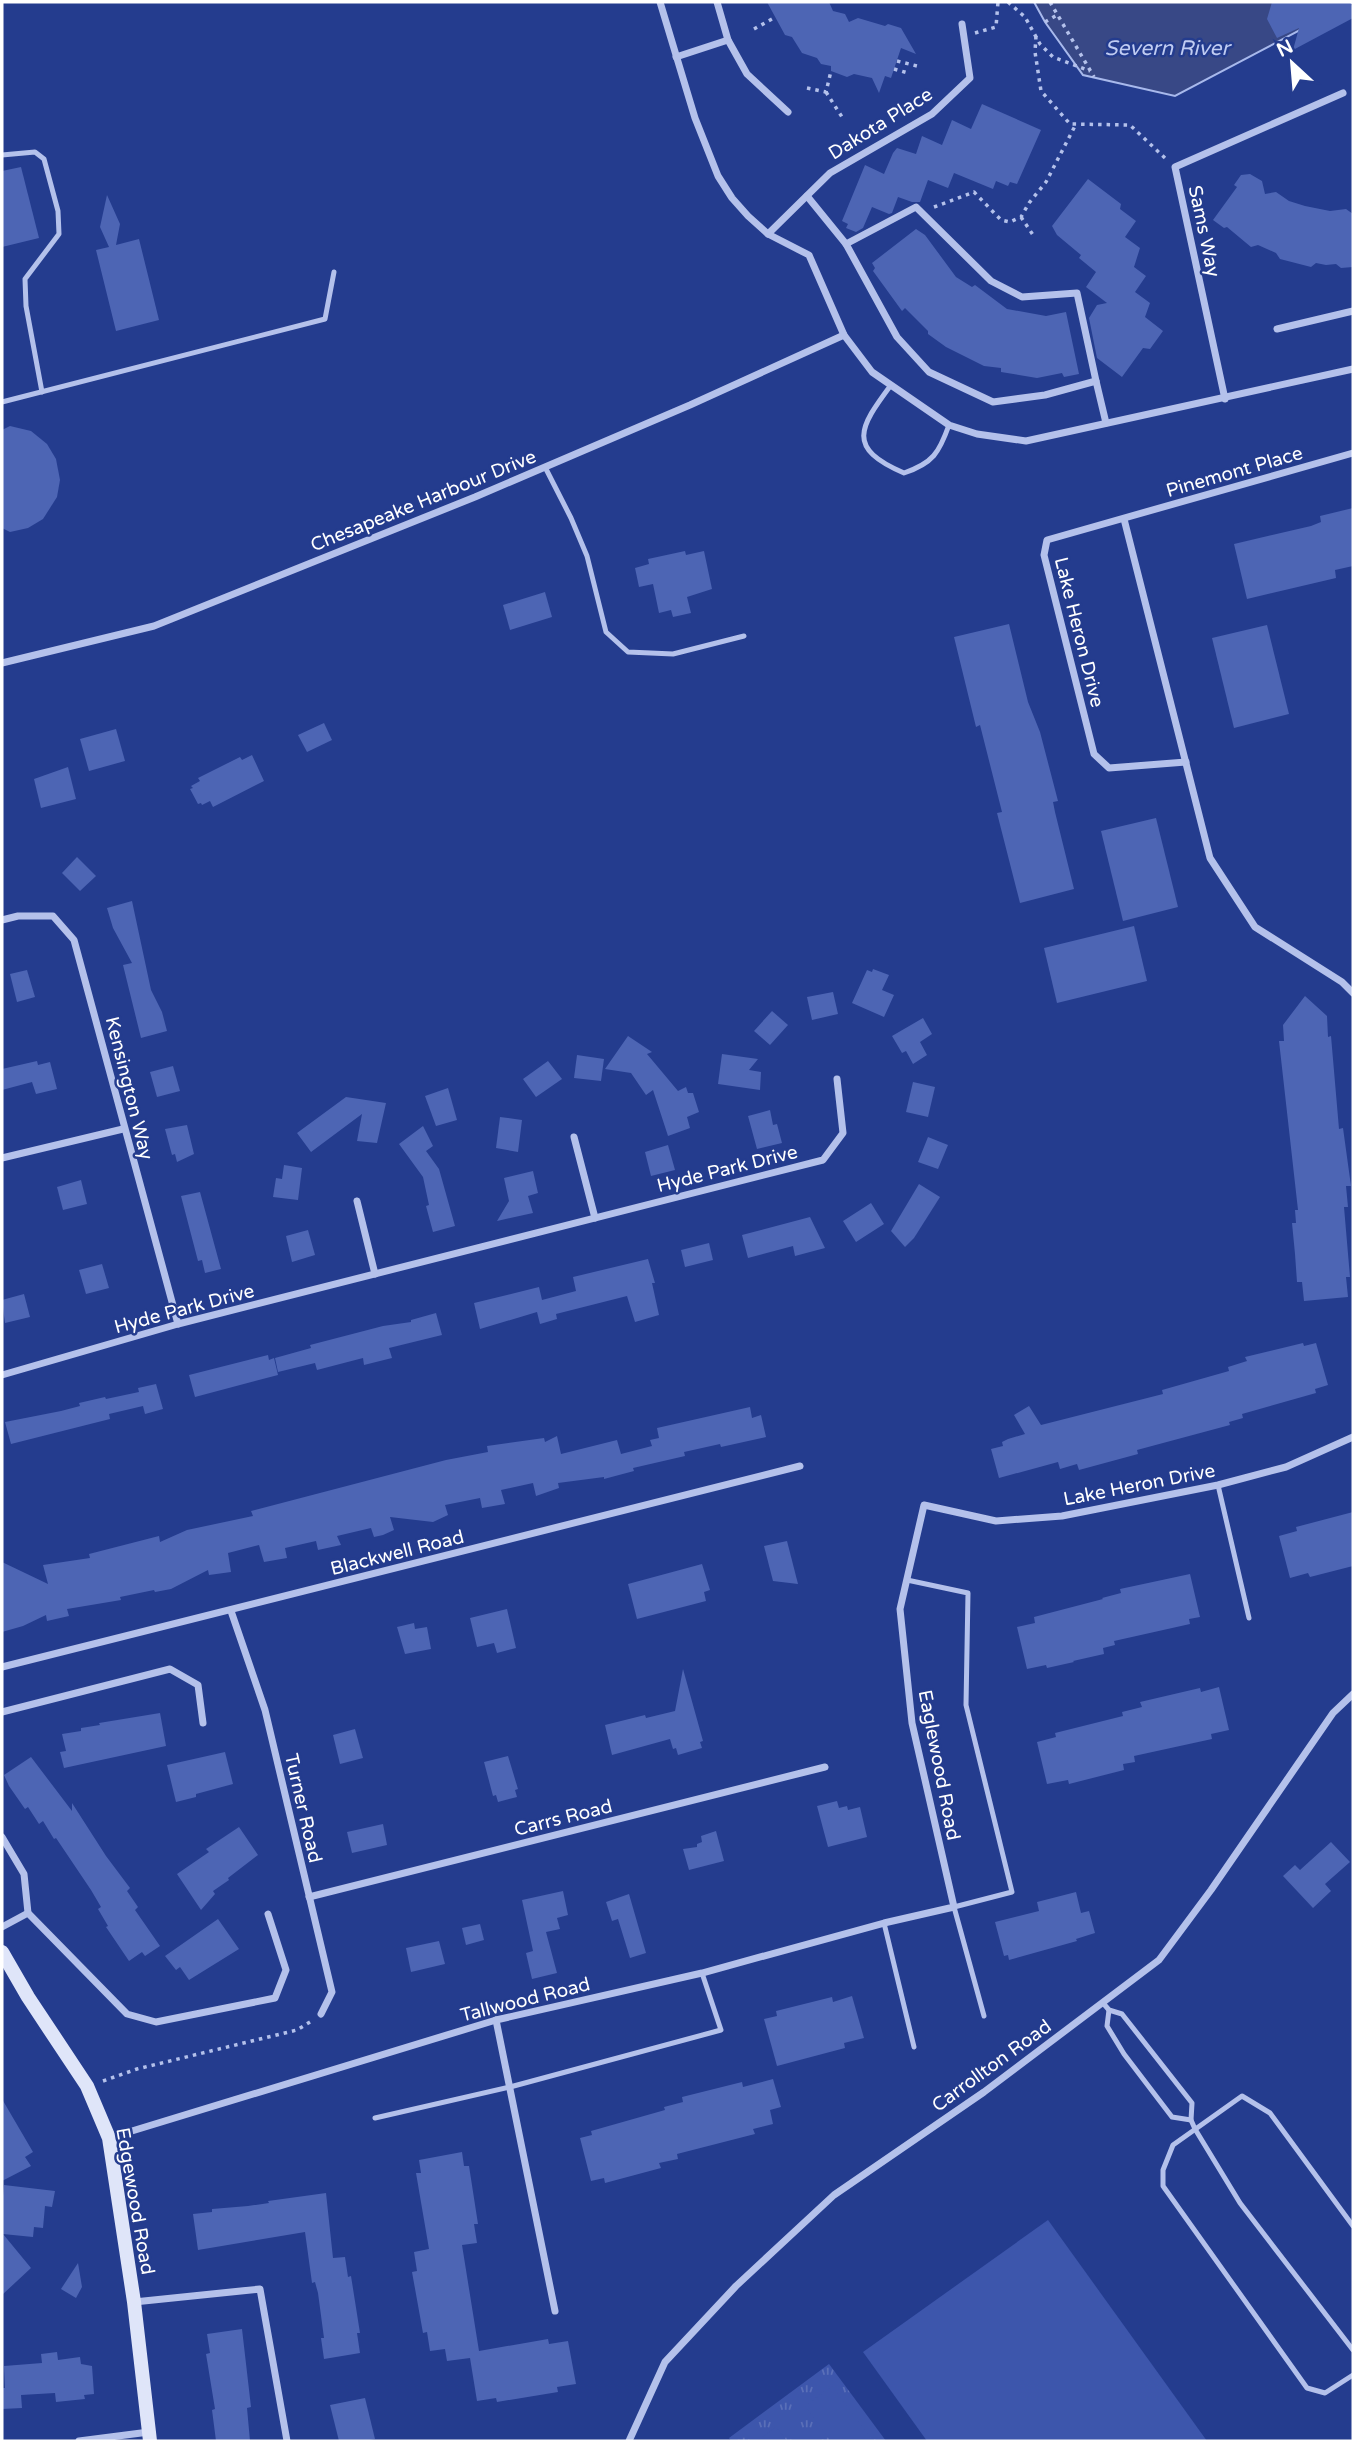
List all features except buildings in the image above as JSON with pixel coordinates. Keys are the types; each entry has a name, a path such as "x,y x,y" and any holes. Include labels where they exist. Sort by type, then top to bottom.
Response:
{"street":[{"path":"660,2 695,118 718,176 732,198 768,234 809,255 844,335 872,372 949,425 977,434 1026,441 1353,369"},
{"path":"717,2 728,40 747,74 788,112"},
{"name":"Dakota Place","path":"768,234 830,173 932,114 970,78 962,23"},
{"path":"676,57 728,40"},
{"name":"Sams Way","path":"1225,399 1175,167 1343,93"},
{"path":"807,196 846,244 897,337 929,372 993,402 1045,395 1096,381"},
{"path":"846,244 916,207 991,281 1022,297 1077,293 1106,423"},
{"path":"1278,329 1353,311"},
{"name":"Chesapeake Harbour Drive","path":"2,663 154,626 545,467 844,335"},
{"name":"Pinemont Place","path":"1124,519 1353,453"},
{"path":"1124,519 1210,858 1255,927 1342,982 1353,993"},
{"name":"Lake Heron Drive","path":"1124,519 1047,540 1044,555 1094,754 1109,768 1186,762"},
{"name":"Kensington Way","path":"2,920 18,916 53,916 74,940 123,1129 178,1324"},
{"name":"Hyde Park Drive","path":"2,1375 178,1324 823,1160 843,1133 837,1079"},
{"path":"2,1158 123,1129"},
{"path":"574,1137 595,1218"},
{"path":"357,1201 375,1274"},
{"name":"Lake Heron Drive","path":"925,1505 996,1521 1062,1517 1218,1485 1286,1467 1353,1437"},
{"name":"Blackwell Road","path":"2,1667 800,1466"},
{"name":"Eaglewood Road","path":"925,1505 900,1609 912,1723 954,1907"},
{"name":"Turner Road","path":"231,1611 265,1710 332,1992 321,2014"},
{"path":"2,1712 170,1669 198,1685 203,1723"},
{"name":"Carrollton Road","path":"629,2441 665,2362 736,2286 834,2195 984,2092 1159,1960 1211,1890 1333,1713 1353,1694"},
{"name":"Carrs Road","path":"309,1897 825,1767"},
{"path":"2,1837 24,1874 27,1913 127,2014 156,2022 275,1998 286,1970 268,1914"},
{"name":"Tallwood Road","path":"109,2138 496,2020 702,1973 884,1923 954,1907"},
{"path":"2,1927 27,1913"},
{"name":"Edgewood Road","path":"2,1952 28,1997 87,2086 109,2138 134,2302 150,2436"},
{"path":"496,2020 555,2311"},
{"path":"134,2302 260,2289 287,2441"},
{"path":"79,2441 150,2436"}],"lane":[{"path":"2,155 35,152 44,159 58,211 59,234 25,279 26,306 42,392"},
{"path":"2,402 325,319 334,272"},
{"path":"891,385 863,428 867,449 884,464 904,472 923,467 940,450 949,425"},
{"path":"545,467 587,556 606,632 613,641 628,652 673,654 744,636"},
{"path":"1218,1485 1249,1618"},
{"path":"907,1580 968,1593 966,1705 1013,1892 954,1907 984,2016"},
{"path":"884,1923 914,2047"},
{"path":"375,2118 510,2087 721,2030 702,1973"},
{"path":"1103,2003 1109,2010 1122,2014 1192,2103 1191,2120 1195,2129 1240,2203 1353,2350"},
{"path":"1109,2010 1107,2026 1124,2054 1172,2117 1191,2120"},
{"path":"1353,2226 1270,2113 1242,2096 1173,2145 1163,2170 1163,2186 1307,2388 1325,2393 1353,2375"}],"path":[{"path":"963,36 996,27 998,2"},
{"path":"1008,2 1025,17 1040,44 1053,57 1090,71"},
{"path":"1050,2 1094,77"},
{"path":"1045,22 1057,15"},
{"path":"754,29 772,19"},
{"path":"1036,36 1035,52 1041,91 1070,124 1130,125 1175,167"},
{"path":"897,61 917,66"},
{"path":"894,69 908,72"},
{"path":"825,92 831,71"},
{"path":"807,88 825,92 842,117"},
{"path":"921,212 974,192 1001,220 1010,222 1021,217 1045,182 1076,124"},
{"path":"1021,217 1035,238"},
{"path":"105,2080 297,2030 314,2020"}],"green space":[{"path":"1048,2220 1207,2441 927,2441 863,2352"},
{"path":"829,2364 886,2441 731,2441 729,2438"},
{"path":"832,2386 873,2441 831,2441 805,2406"},
{"path":"776,2427 787,2441 757,2441"}],"water":[{"name":"Severn River","path":"1034,2 1353,2 1175,96 1083,75"}]}
